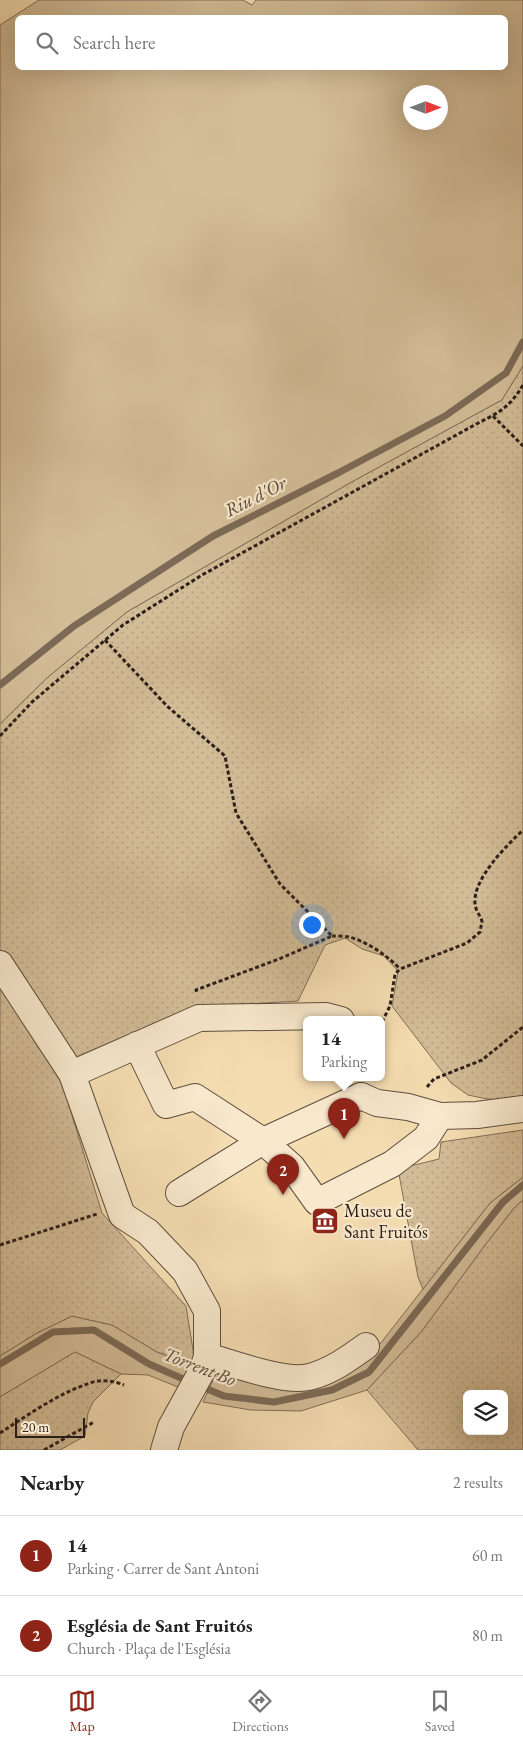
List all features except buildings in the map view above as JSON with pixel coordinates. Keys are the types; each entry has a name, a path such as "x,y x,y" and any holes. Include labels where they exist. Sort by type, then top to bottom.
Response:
{"street":[{"path":"0,964 72,1074 122,1215 148,1232 185,1271 207,1311 205,1362 171,1427 164,1450"},
{"path":"72,1074 199,1018 303,1016"},
{"path":"137,1045 166,1105 194,1097 271,1138 317,1202 392,1164 426,1138 440,1116"},
{"path":"179,1193 359,1087 377,1103 408,1107 440,1116 477,1115 523,1109"},
{"path":"205,1362 278,1376 308,1378 342,1364 366,1346"}],"path":[{"path":"0,736 32,702 123,625 202,576 493,416 513,402 523,385"},
{"path":"493,416 523,446"},
{"path":"105,640 167,706 225,756 236,813 280,884 332,936"},
{"path":"385,1016 390,1006 395,974 400,969 467,943 480,932 482,921 476,910 476,888 482,876 523,830"},
{"path":"199,1018 196,990 279,959 332,936 349,937 380,951 400,969"},
{"path":"408,1107 434,1079 482,1060 523,1027"},
{"path":"0,1245 120,1207"},
{"path":"0,1433 53,1400 91,1382 115,1381 124,1385"},
{"path":"44,1450 94,1422"}],"shaded area":[{"path":"39,0 243,0 252,5 256,0 523,0 523,366 502,400 350,483 127,612 47,678 0,724 0,25 15,15 15,70 508,70 508,15 16,15"},
{"path":"523,366 523,1099 487,1099 468,1095 451,1083 392,1006 398,971 384,956 362,949 345,938 325,945 298,1001 193,1007 76,1057 65,1048 0,950 0,724 47,678 127,612 350,483 502,400"},
{"path":"0,981 59,1073 102,1213 186,1306 194,1356 191,1364 157,1352 112,1325 72,1316 37,1333 0,1356"},
{"path":"523,1130 523,1177 490,1203 423,1289 418,1277 398,1169 439,1159 441,1142"},
{"path":"523,1177 523,1200 515,1207 486,1244 422,1331 367,1390 301,1411 251,1410 203,1402 216,1374 280,1389 366,1362 490,1203"},
{"path":"523,1200 523,1450 418,1450 367,1390 422,1331 515,1207"},
{"path":"72,1316 112,1325 157,1352 191,1364 178,1387 148,1375 121,1374 75,1352 0,1397 0,1356 37,1333"},
{"path":"75,1352 121,1374 93,1402 88,1413 85,1436 60,1450 0,1450 0,1397"}],"waterway":[{"name":"Riu d'Or","path":"0,685 74,626 213,536 445,416 506,373 523,342"},
{"name":"Torrent Bo","path":"200,1386 224,1396 274,1402 332,1390 369,1372 503,1202 523,1185"},
{"name":"Torrent Bo","path":"0,1364 53,1332 94,1330 149,1364 190,1382"}],"place":[{"name":"14","path":"344,1139"},
{"name":"Església de Sant Fruitós","path":"283,1195"},
{"name":"Museu de Sant Fruitós","path":"325,1221"}]}
